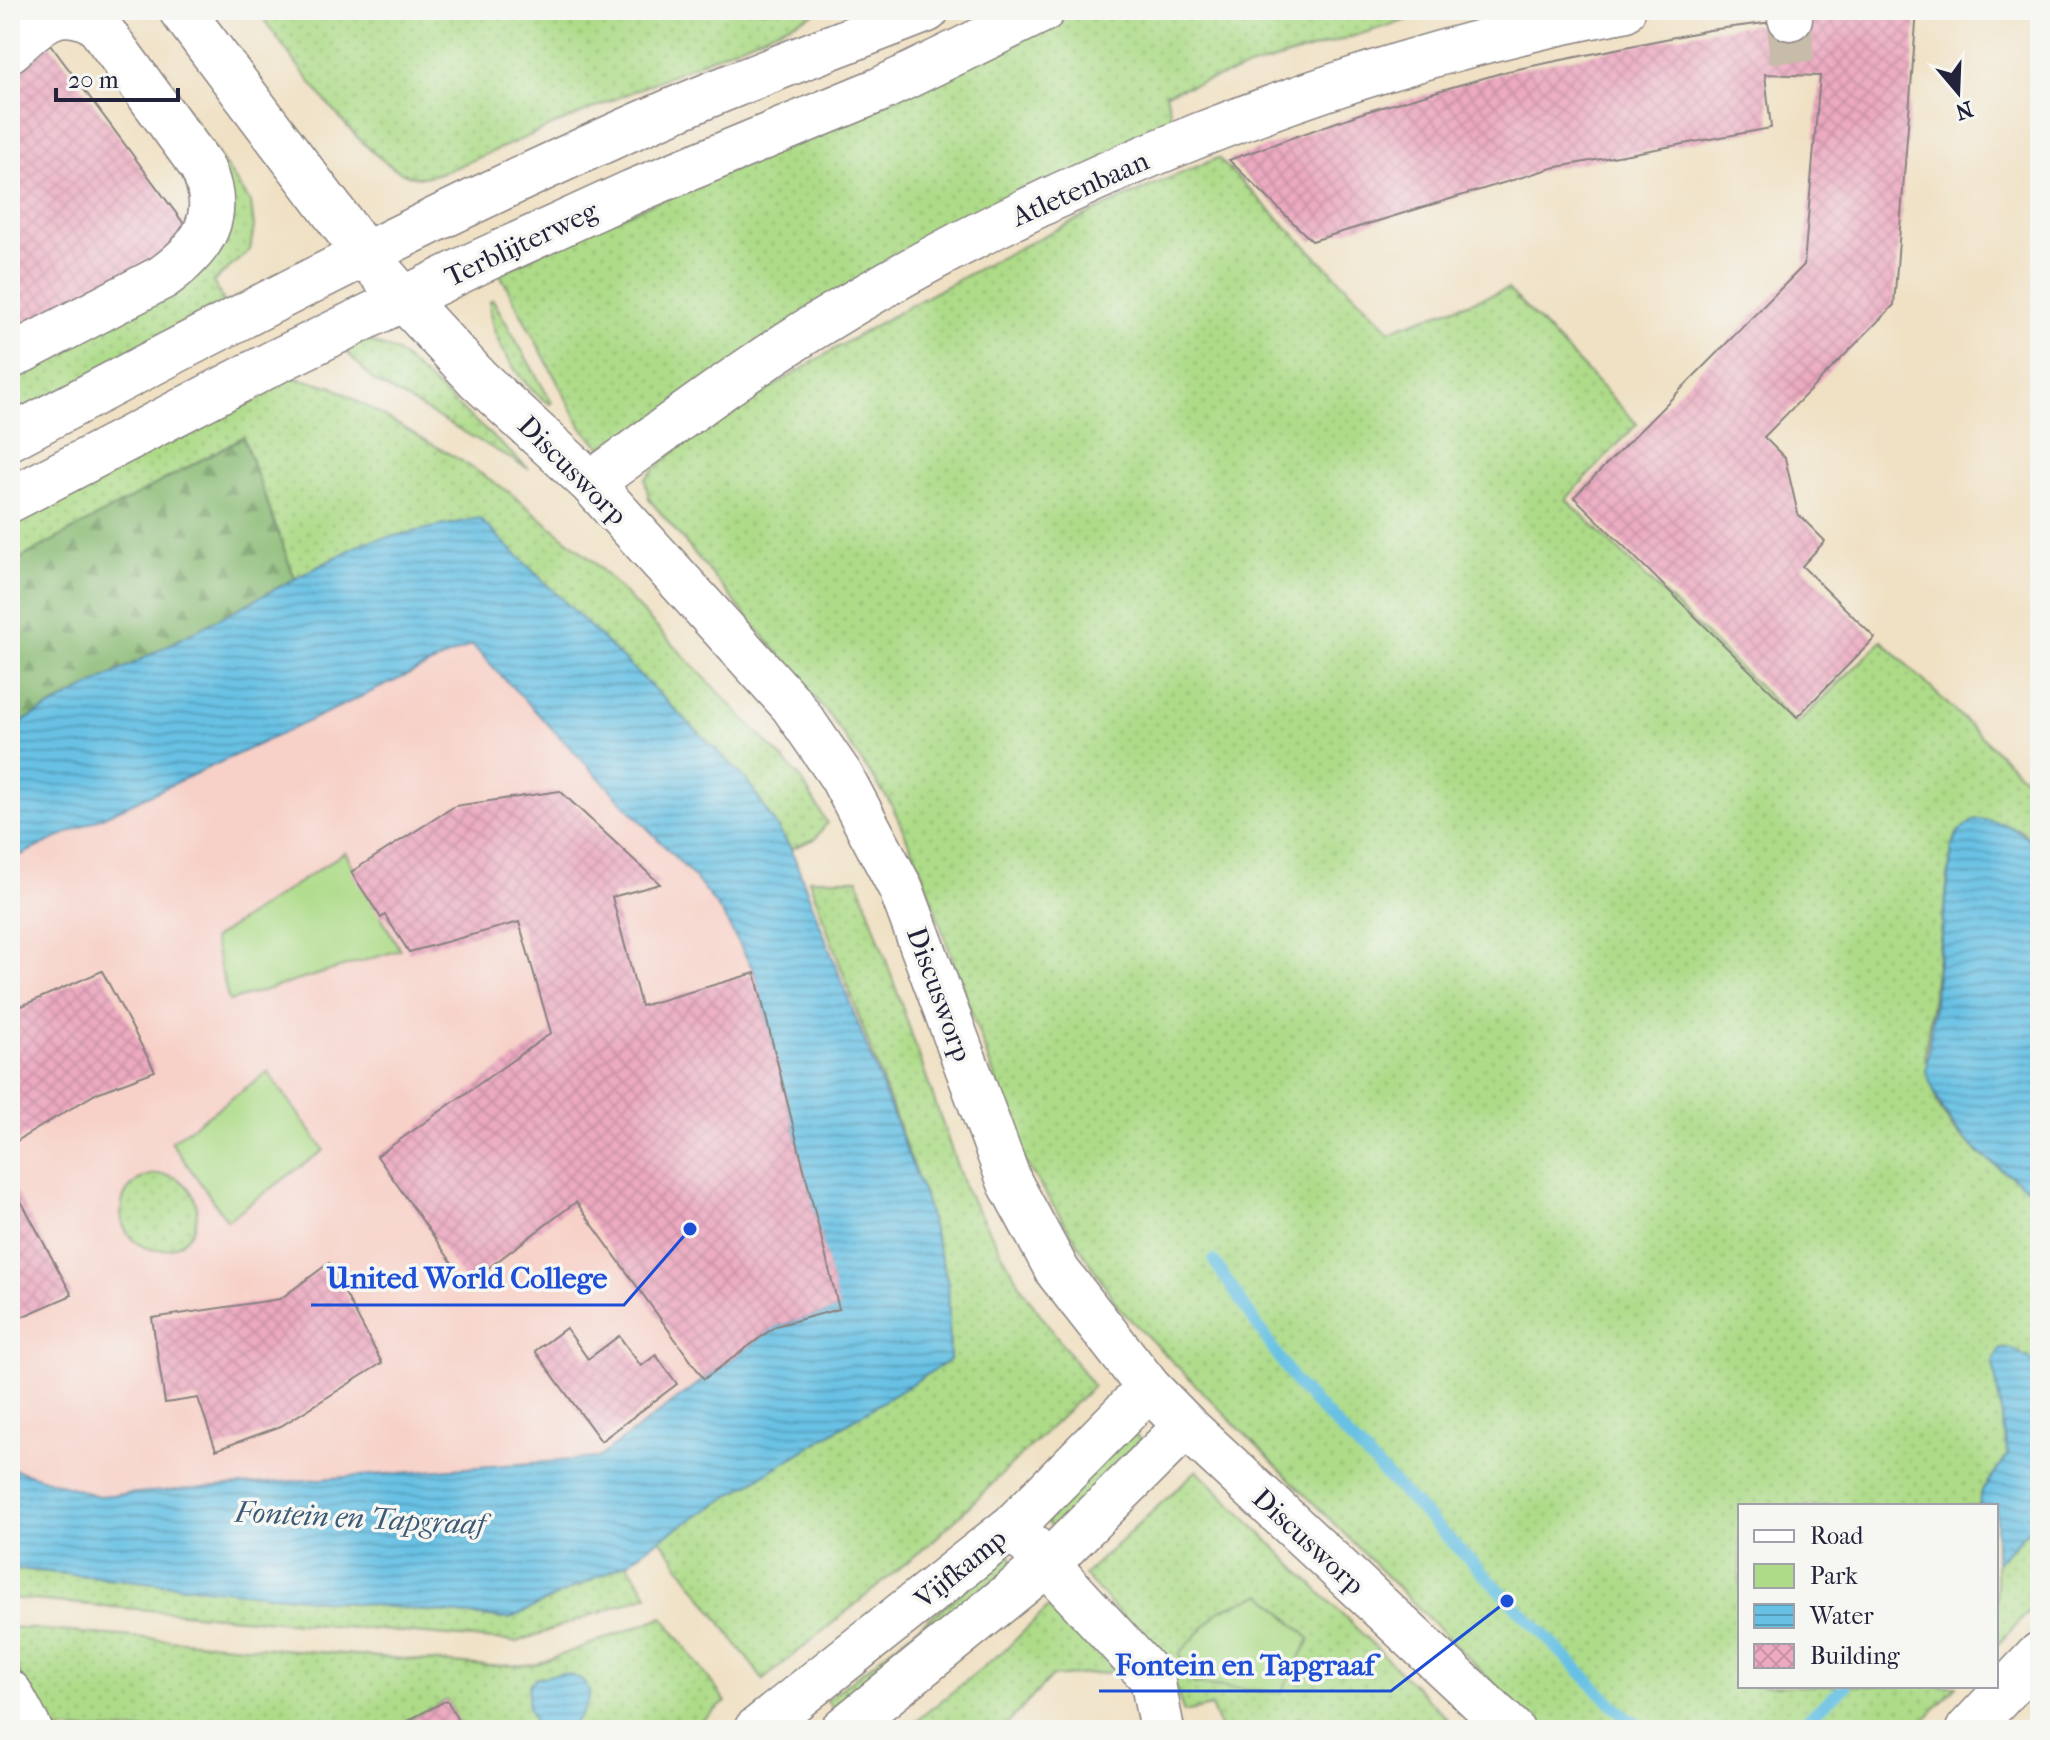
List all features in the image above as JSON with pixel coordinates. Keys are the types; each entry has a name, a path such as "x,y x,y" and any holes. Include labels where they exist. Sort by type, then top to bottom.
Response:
{"street":[{"name":"Discusworp","path":"181,10 365,254 403,298 478,379 591,483 792,705 841,776 901,889 1010,1183 1058,1272 1149,1388 1186,1426 1512,1730"},
{"name":"Terblijterweg","path":"10,438 365,254 614,136 927,10"},
{"name":"Terblijterweg","path":"10,500 403,298 632,192 879,90 1043,10"},
{"name":"Atletenbaan","path":"591,483 809,330 1028,210 1190,140 1289,104 1421,60 1623,10"},
{"path":"10,50 51,16 83,15 97,24 202,167 209,181 212,205 208,228 198,247 184,262 163,277 10,357"},
{"name":"Vijfkamp","path":"762,1728 1013,1526 1149,1388"},
{"name":"Vijfkamp","path":"842,1730 1047,1564 1186,1426"},
{"path":"1013,1526 1152,1678 1162,1730"},
{"path":"1968,1730 2040,1654"},
{"path":"10,1693 30,1730"}],"shaded area":[{"path":"472,644 695,878 722,913 755,973 551,1033 377,1157 467,1284 576,1202 704,1379 599,1457 98,1496 10,1468 10,860"}],"green space":[{"path":"257,10 823,10 447,171 416,177 397,170 353,132 308,79"},
{"path":"1077,10 1440,10 1166,93 1173,124 602,448 582,428 500,274 556,244 857,117"},
{"path":"130,37 163,75 251,203 254,227 250,250 213,282 226,305 10,420 10,372 223,232"},
{"path":"1218,158 1390,330 1508,289 1637,424 1566,499 1797,724 1882,641 2040,793 2040,849 2021,830 1976,819 1958,832 1952,848 1925,1054 1937,1103 1953,1129 1979,1154 2040,1196 2040,1367 2035,1361 2008,1456 1982,1491 1979,1504 1738,1504 1738,1688 1955,1688 1915,1730 1540,1730 1119,1308 1024,1160 921,870 892,805 830,716 649,499 645,479 692,437 728,414 887,318 995,260"},
{"path":"493,300 552,403 528,385 508,359 494,329 490,301"},
{"path":"357,342 371,342 397,352 529,469 374,381 344,349"},
{"path":"285,376 331,386 460,460 509,492 592,560 800,777 827,823 815,839 791,849 746,779 365,542 295,579 243,438 10,564 10,518"},
{"path":"243,437 295,579 10,728 10,564"},
{"path":"345,852 400,950 229,1001 213,939"},
{"path":"809,879 858,879 965,1189 1025,1293 1093,1386 934,1540 763,1680 660,1539 950,1360 948,1284 924,1196"},
{"path":"268,1072 324,1150 227,1220 171,1142"},
{"path":"159,1174 173,1177 186,1185 194,1198 197,1212 194,1226 186,1239 173,1247 159,1250 145,1247 132,1239 124,1226 121,1212 124,1198 132,1185 145,1177"},
{"path":"1130,1431 1143,1441 1053,1529 1046,1522"},
{"path":"1197,1470 1459,1730 1313,1730 1298,1717 1285,1730 1221,1730 1211,1706 1184,1712 1166,1664 1084,1575"},
{"path":"2040,1517 2040,1600 1998,1644 1998,1562"},
{"path":"1009,1555 1015,1564 833,1709 827,1700"},
{"path":"627,1563 648,1595 517,1642 10,1598 10,1568 509,1619"},
{"path":"1263,1594 1310,1639 1281,1693 1194,1684 1179,1654 1220,1610"},
{"path":"1058,1598 1129,1671 1051,1677 1002,1730 905,1730 1008,1647"},
{"path":"663,1617 726,1702 688,1730 463,1730 447,1700 390,1730 50,1730 10,1657 10,1627 489,1666 534,1665"}],"water":[{"path":"479,518 746,779 791,849 924,1196 948,1284 950,1360 660,1539 627,1563 509,1619 10,1568 10,1468 98,1496 598,1458 776,1326 838,1309 755,973 722,913 695,878 472,645 10,860 10,728 365,542"},
{"path":"1976,819 2011,827 2040,849 2040,1196 1985,1157 1957,1130 1935,1095 1926,1071 1952,848 1958,832"},
{"path":"2000,1349 2014,1349 2040,1367 2040,1517 1998,1562 1998,1504 1979,1504 1982,1491 2008,1456 1993,1362"},
{"path":"562,1673 585,1683 589,1690 586,1705 568,1730 537,1730 528,1707 529,1685 536,1678"}],"building":[{"path":"1869,10 1917,10 1894,305 1764,437 1785,458 1798,514 1825,541 1802,566 1875,638 1797,717 1574,497 1804,265 1820,76 1765,74 1771,128 1552,168 1312,241 1229,160 1365,112 1508,71 1709,30"},
{"path":"50,44 193,236 10,332 10,76"},
{"path":"560,791 660,884 612,897 641,1006 755,973 839,1309 776,1326 704,1379 576,1202 467,1284 377,1156 551,1033 519,922 409,952 385,915 381,918 351,872 455,806"},
{"path":"102,971 155,1071 97,1093 10,1145 10,1011"},
{"path":"14,1188 72,1295 10,1322 10,1190"},
{"path":"329,1263 382,1363 281,1426 216,1450 198,1398 165,1403 152,1318 280,1299"},
{"path":"566,1328 588,1359 619,1336 641,1366 656,1355 677,1384 601,1441 535,1351"},
{"path":"447,1700 463,1730 390,1730"}],"waterway":[{"name":"Fontein en Tapgraaf","path":"1214,1261 1298,1386 1625,1717 1649,1730"},
{"name":"Fontein en Tapgraaf","path":"1794,1730 1844,1688"}],"tunnel":[{"path":"1790,18 1791,72"}],"place":[{"name":"United World College","path":"690,1229"},
{"name":"Fontein en Tapgraaf","path":"1507,1601"}]}
